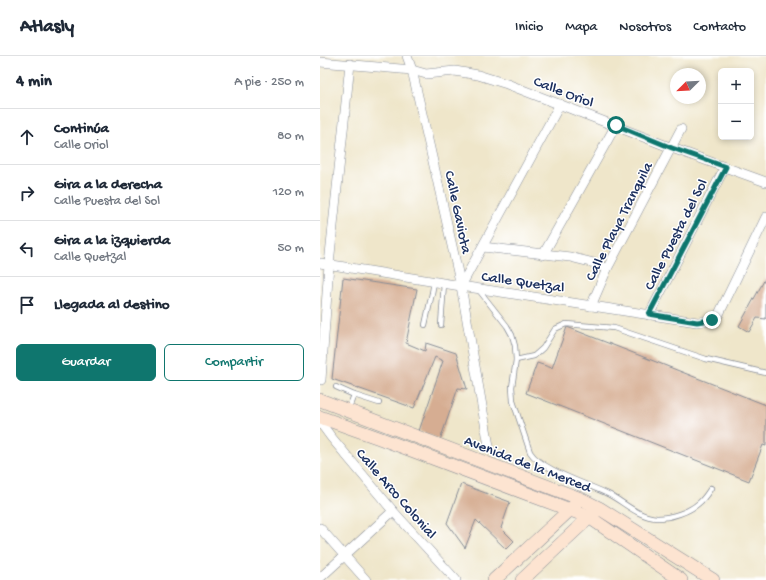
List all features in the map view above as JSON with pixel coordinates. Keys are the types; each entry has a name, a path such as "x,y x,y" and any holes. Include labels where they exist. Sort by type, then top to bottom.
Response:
{"street":[{"name":"Calle Gaviota","path":"407,56 412,70 461,286 489,446"},
{"name":"Calle Oriol","path":"320,62 412,70 426,74 455,72 478,75 507,84 672,148 766,182"},
{"path":"321,380 324,264 350,64"},
{"path":"461,286 560,104"},
{"path":"543,255 616,125"},
{"name":"Calle Playa Tranquila","path":"591,306 606,269 681,129"},
{"name":"Calle Puesta del Sol","path":"649,314 726,167"},
{"name":"Calle Quetzal","path":"324,264 697,322 712,320 719,314 766,217"},
{"path":"483,247 570,257 580,259 606,269"},
{"name":"Avenida de la Merced","path":"320,400 581,499 599,508 713,580"},
{"name":"Avenida de la Merced","path":"320,417 589,518 681,580"},
{"name":"Calle Arco Colonial","path":"320,422 393,512 456,580"},
{"path":"494,580 581,499"},
{"path":"522,580 599,508"},
{"path":"320,578 393,512"},
{"path":"320,528 366,580"}],"lane":[{"path":"424,325 434,282"},
{"path":"441,325 444,283"},
{"path":"477,289 507,326 512,335 515,346 516,360 512,387 513,401 530,452 536,460 608,494 645,516 656,518 680,514 691,509 705,497 711,488"},
{"path":"516,360 534,356 543,348 555,329 566,324 614,328 706,359 766,373"},
{"path":"336,387 354,395 379,403"},
{"path":"348,410 354,395"}],"building":[{"path":"766,277 766,319 757,318 749,332 739,326"},
{"path":"343,278 417,289 406,343 425,351 426,343 456,353 467,389 458,388 440,440 419,431 443,361 435,357 414,408 332,379"},
{"path":"567,327 766,405 766,446 763,445 749,481 526,393 537,363 552,368"},
{"path":"461,484 510,502 501,528 514,541 506,549 476,520 465,548 447,523"}],"route":[{"path":"616,125 672,148 726,167 649,314 697,322 712,320"}]}
